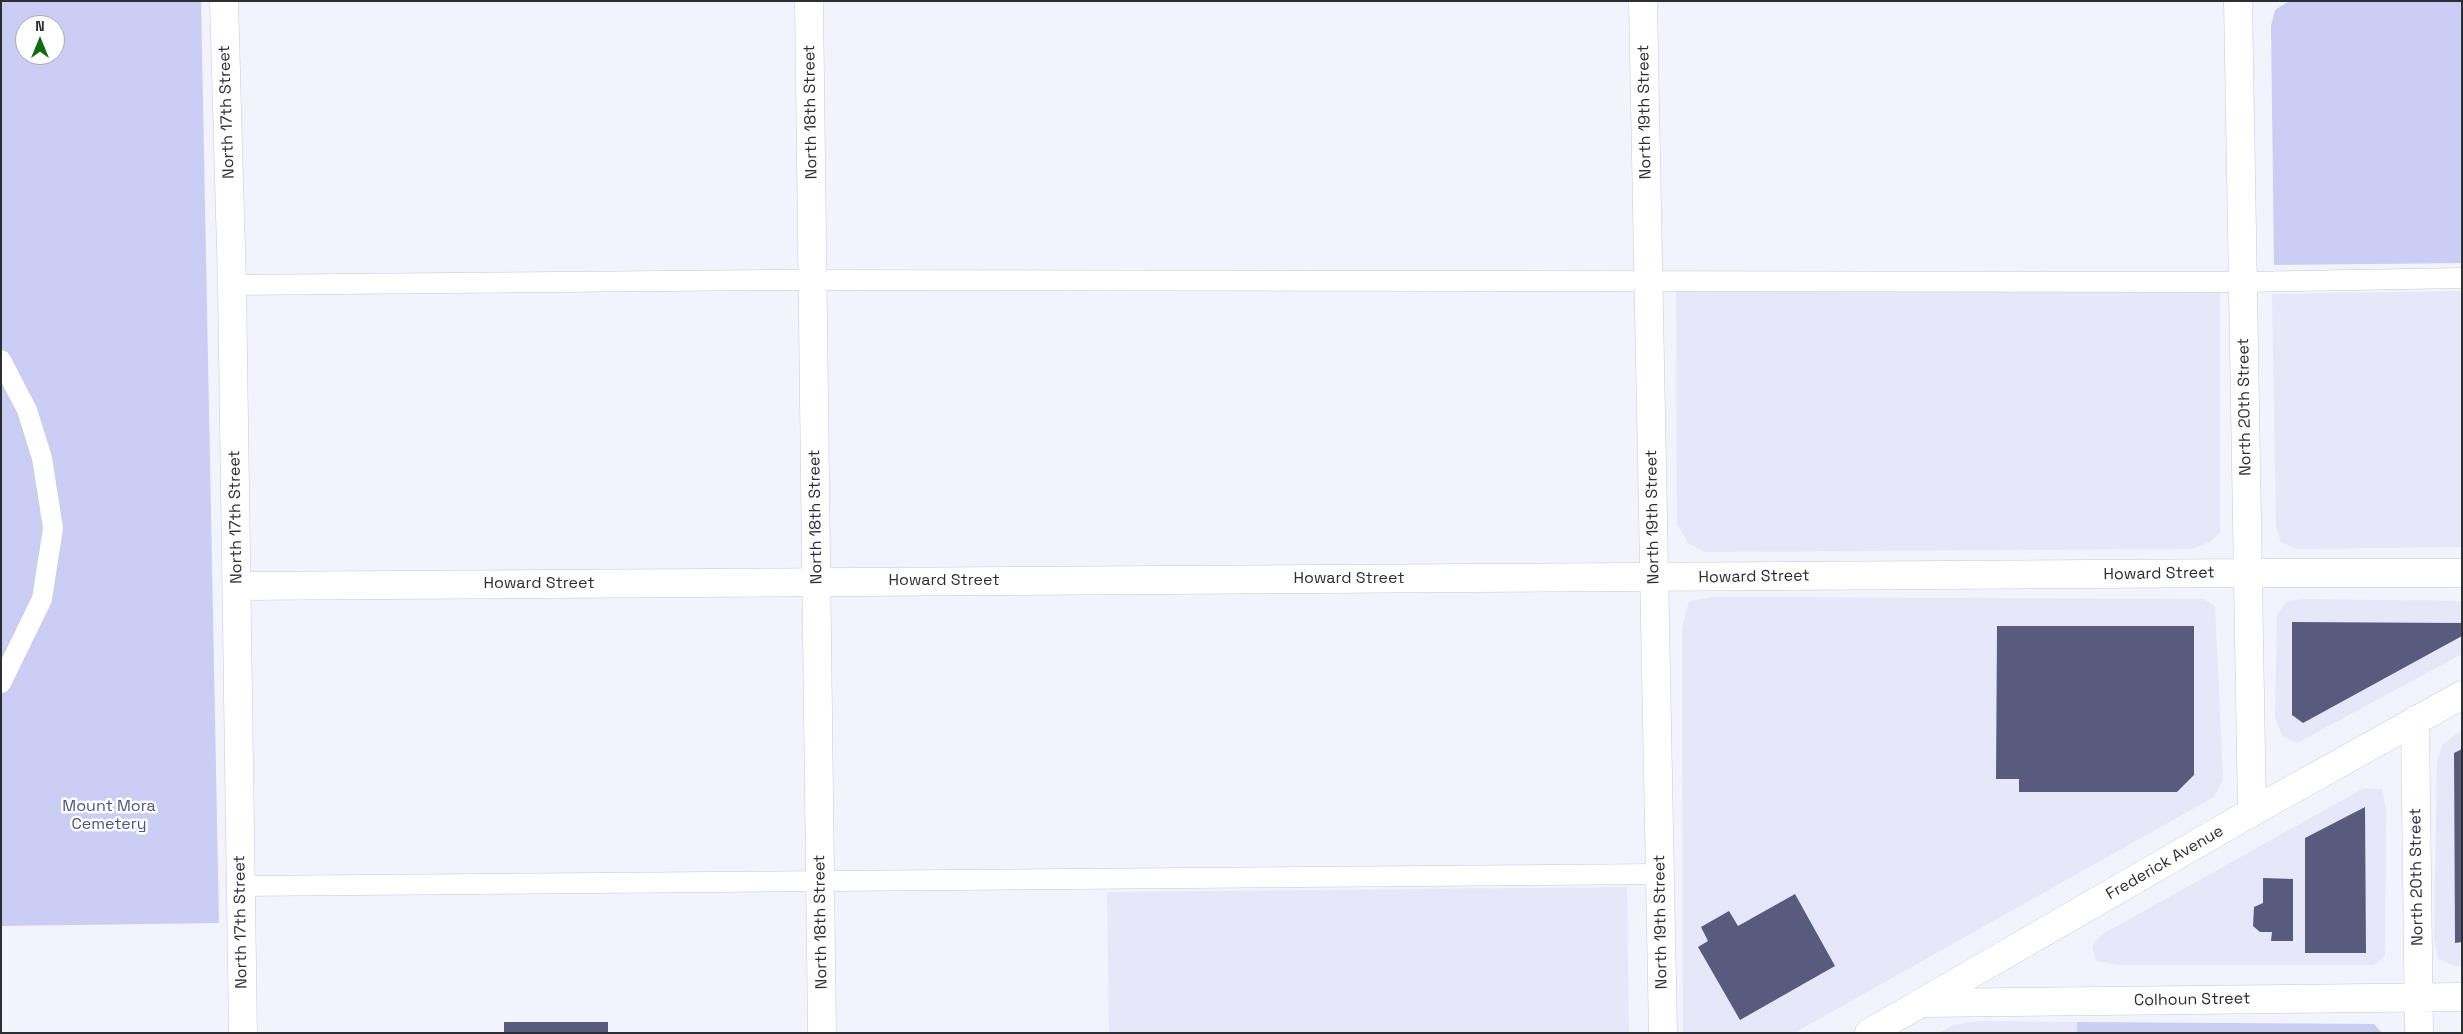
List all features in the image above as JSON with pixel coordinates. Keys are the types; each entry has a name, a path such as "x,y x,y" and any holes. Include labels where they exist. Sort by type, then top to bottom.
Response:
{"street":[{"name":"North 17th Street","path":"224,1 232,285 243,1033"},
{"name":"North 18th Street","path":"809,1 822,1033"},
{"name":"North 19th Street","path":"1643,1 1650,281 1653,578 1663,1033"},
{"name":"North 20th Street","path":"2238,1 2252,812"},
{"name":"Howard Street","path":"237,586 2462,573"},
{"name":"Frederick Avenue","path":"1869,1033 2252,812 2462,694"},
{"name":"North 20th Street","path":"2415,720 2418,1033"},
{"name":"Colhoun Street","path":"1923,1003 2462,997"}],"lane":[{"path":"232,285 813,281 2243,282 2462,278"},
{"path":"1,360 27,410 42,458 53,528 42,599 1,682"},
{"path":"241,886 1660,874"}],"shaded area":[{"path":"1676,291 2220,292 2220,533 2210,542 2192,549 1704,552 1688,543 1677,524"},
{"path":"2462,291 2462,547 2297,549 2281,542 2276,527 2272,294"},
{"path":"1712,597 2203,599 2215,606 2223,780 2214,797 1794,1033 1683,1033 1682,628 1689,601"},
{"path":"2306,599 2462,601 2462,654 2297,743 2282,736 2275,716 2277,614 2287,601"},
{"path":"2462,730 2462,966 2455,966 2438,959 2434,937 2437,760 2443,744"},
{"path":"2364,788 2382,789 2386,809 2385,956 2374,965 2118,965 2096,961 2092,946 2101,935"},
{"path":"1627,887 1629,1033 1109,1033 1107,892"},
{"path":"1978,1021 2077,1022 2077,1033 1938,1033 1953,1025"}],"green space":[{"name":"Mount Mora Cemetery","path":"1,1 201,1 219,923 1,926"},
{"path":"2289,1 2462,1 2462,263 2274,265 2271,26 2275,10"},
{"path":"2077,1022 2374,1024 2382,1033 2077,1033"}],"building":[{"path":"2292,622 2462,623 2462,636 2303,723 2292,715"},
{"path":"1997,626 2194,626 2194,775 2177,792 2019,792 2019,779 1996,779"},
{"path":"2462,749 2462,942 2455,943 2454,753"},
{"path":"2365,807 2366,953 2305,953 2305,838"},
{"path":"2263,878 2293,879 2293,941 2271,941 2272,932 2260,932 2253,926 2254,907 2263,903"},
{"path":"1795,894 1835,966 1740,1020 1698,947 1708,941 1701,927 1729,911 1738,926"},
{"path":"504,1022 608,1022 608,1033 504,1033"}]}
